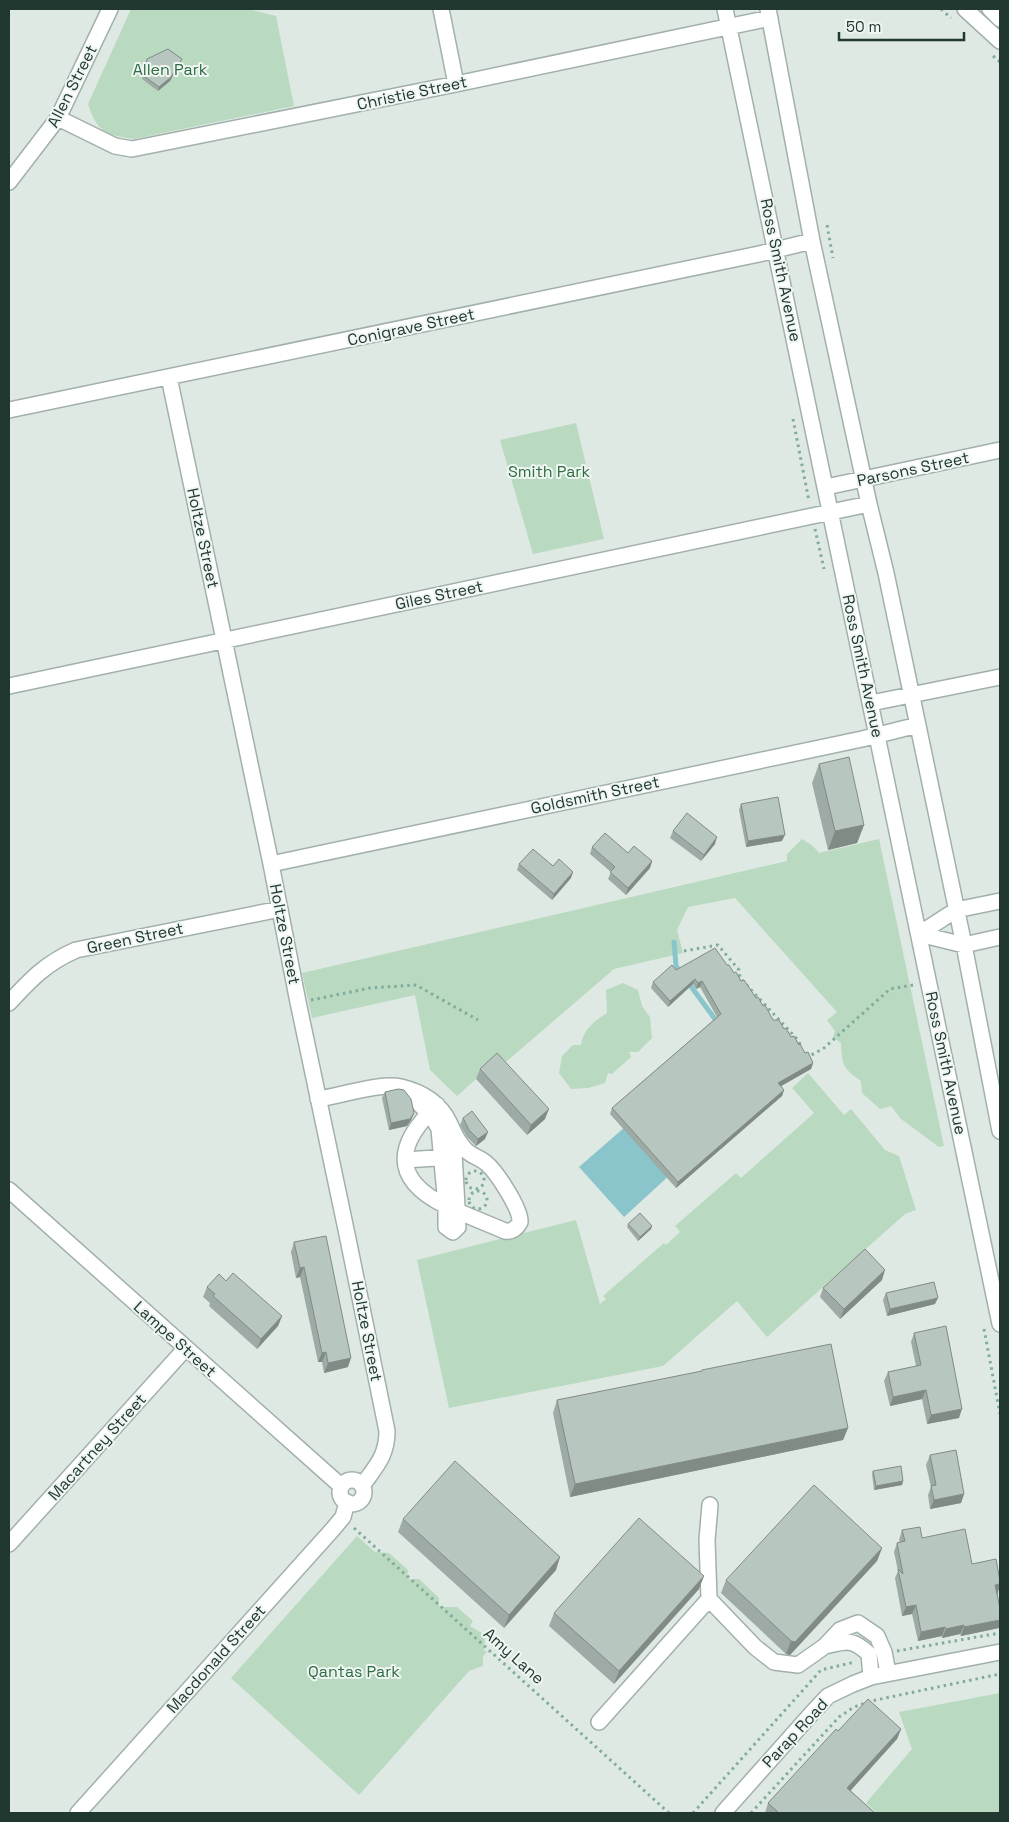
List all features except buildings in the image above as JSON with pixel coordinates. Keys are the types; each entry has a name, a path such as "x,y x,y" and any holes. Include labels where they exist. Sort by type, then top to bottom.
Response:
{"street":[{"name":"Allen Street","path":"9,182 58,118 110,9"},
{"path":"441,9 456,84"},
{"name":"Ross Smith Avenue","path":"725,9 1000,1324"},
{"path":"965,9 1000,41"},
{"path":"990,9 1000,19"},
{"name":"Christie Street","path":"58,118 116,146 132,149 456,84 729,26 769,13"},
{"path":"769,13 812,241 869,504 886,573 964,945 1000,1131"},
{"name":"Conigrave Street","path":"9,410 812,241"},
{"name":"Holtze Street","path":"169,377 387,1431 387,1446 382,1457 362,1486 363,1493 360,1500 345,1510"},
{"name":"Parsons Street","path":"826,487 1000,450"},
{"name":"Giles Street","path":"9,686 869,504"},
{"path":"871,703 1000,677"},
{"name":"Goldsmith Street","path":"271,864 918,725"},
{"path":"919,934 956,910 1000,901"},
{"name":"Green Street","path":"9,1003 48,964 76,950 280,908"},
{"path":"919,934 964,945 1000,937"},
{"path":"318,1099 387,1085 399,1086 427,1097 451,1161"},
{"path":"433,1109 446,1117 463,1148 486,1163 495,1172 518,1212 520,1222 516,1228 505,1231 451,1209 428,1197 419,1189 410,1174 405,1160 406,1145 419,1123 433,1109"},
{"path":"451,1209 451,1161 454,1142 452,1129"},
{"path":"405,1160 464,1162 475,1157"},
{"name":"Lampe Street","path":"11,1196 341,1486"},
{"name":"Macartney Street","path":"9,1544 186,1349"},
{"path":"345,1510 340,1494 341,1486 346,1481 353,1480 362,1486"},
{"path":"710,1505 707,1540 709,1599 755,1647 774,1662 798,1665 825,1646 840,1630 858,1623 877,1636 884,1652 888,1673"},
{"name":"Macdonald Street","path":"78,1813 345,1510"},
{"path":"599,1722 709,1599"},
{"path":"825,1646 843,1642 857,1644 868,1654 871,1677"},
{"name":"Parap Road","path":"723,1813 828,1696 871,1677 1000,1652"}],"path":[{"path":"684,952 718,945 739,970 740,978 798,1040 806,1058 824,1048 890,989 913,985"},
{"path":"298,1002 370,988 416,986 478,1020"},
{"path":"477,1190 466,1182 466,1177 472,1172 478,1172 483,1177 482,1185 477,1190 470,1196 469,1201 471,1206 478,1209 485,1206 487,1200 483,1193 477,1190"},
{"name":"Amy Lane","path":"345,1510 669,1813"},
{"path":"751,1813 839,1717 854,1706 1000,1674"}],"green space":[{"name":"Allen Park","path":"131,9 248,9 276,16 294,106 134,139 110,134 95,121 88,104"},
{"name":"Smith Park","path":"576,423 604,539 533,554 500,440"},
{"path":"802,839 813,846 819,853 879,839 944,1146 939,1147 901,1119 891,1106 880,1109 862,1093 861,1081 850,1073 845,1066 841,1043 833,1037 835,1031 827,1020 837,1012 735,898 688,907 677,930 683,953 614,969 499,1068 494,1063 457,1096 430,1070 415,995 312,1018 302,973 787,861 787,854"},
{"path":"623,983 638,990 642,1006 650,1017 652,1038 638,1052 629,1052 631,1057 612,1074 608,1073 605,1083 588,1088 571,1089 559,1073 562,1056 573,1045 581,1045 584,1035 590,1026 607,1013 606,990"},
{"path":"808,1073 844,1115 851,1109 885,1150 899,1156 916,1210 905,1214 767,1337 737,1301 663,1366 449,1408 417,1260 576,1220 600,1304 606,1299 603,1296 664,1243 666,1245 680,1232 675,1226 736,1173 741,1178 814,1113 792,1088"},
{"name":"Qantas Park","path":"357,1536 375,1552 389,1553 408,1570 407,1579 419,1579 439,1598 439,1607 457,1607 473,1621 470,1626 485,1635 484,1650 487,1652 483,1656 483,1666 469,1671 359,1795 231,1678"},
{"path":"1000,1693 1000,1813 877,1813 866,1803 912,1749 899,1712"}],"water":[{"path":"679,1080 721,1128 624,1217 579,1167"}],"waterway":[{"path":"674,942 676,966 682,974"},
{"path":"687,981 715,1019"}]}
